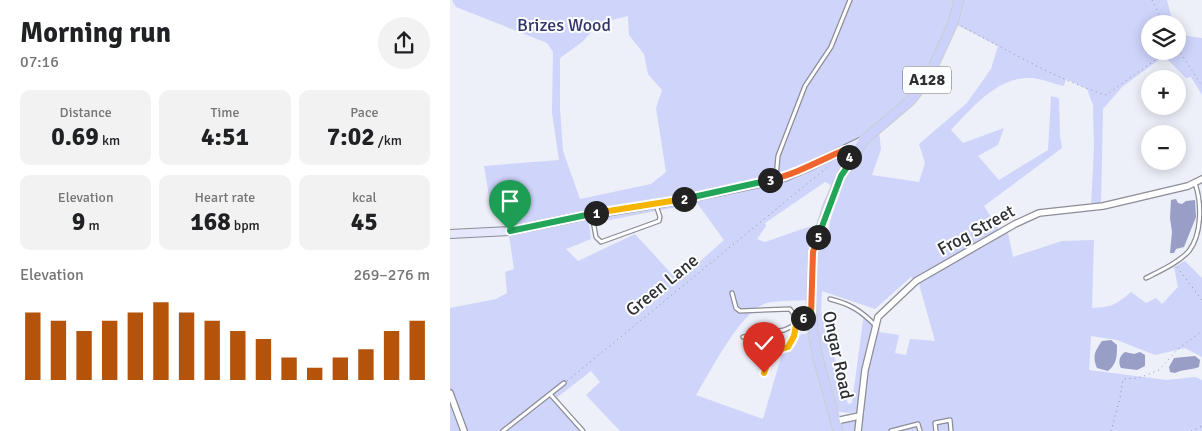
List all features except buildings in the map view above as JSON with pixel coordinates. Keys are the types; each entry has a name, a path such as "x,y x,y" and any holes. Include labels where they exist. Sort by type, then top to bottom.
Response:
{"main road":[{"name":"Ongar Road","path":"838,431 818,358 811,316 813,252 841,176 864,140 910,101 927,80 953,23 959,0"}],"street":[{"path":"450,234 510,231 776,179 806,168 864,140"},
{"path":"844,150 852,160"},
{"name":"Frog Street","path":"858,431 865,370 878,316 916,281 1015,224 1039,213 1103,206 1202,180"},
{"path":"450,393 464,431"},
{"path":"836,421 859,416"}],"lane":[{"path":"776,179 778,156 801,95 831,47 850,0"},
{"path":"1146,278 1172,264 1192,247 1200,222 1195,183"},
{"path":"592,214 596,238 601,242 660,221 655,204"},
{"path":"732,293 736,308 740,311 790,309 797,319 794,338 788,347 766,354 766,368 763,373"},
{"path":"830,299 848,304 864,314 876,325"},
{"path":"797,319 811,316"},
{"path":"743,337 784,330 797,324"},
{"path":"503,431 564,383"},
{"path":"550,394 583,431"},
{"path":"936,431 935,423 950,420 951,431"},
{"path":"891,431 918,424 920,431"}],"path":[{"path":"1152,0 1160,15"},
{"path":"953,23 1012,54 1087,89 1106,94 1155,60"},
{"path":"1185,60 1202,86"},
{"name":"Green Lane","path":"564,383 830,166 830,156"},
{"path":"1172,264 1176,266 1202,300"},
{"path":"1111,431 1123,379 1139,378 1159,370 1179,348 1202,331"},
{"path":"1191,431 1202,426"}],"green space":[{"name":"Brizes Wood","path":"452,0 1167,0 1171,15 1141,15 1141,60 1159,60 1145,70 1141,70 1141,73 1122,87 1103,109 1101,206 1091,207 1094,148 1093,105 1087,89 1066,79 1064,86 1034,78 1018,79 996,88 986,95 951,130 963,143 1004,128 998,145 978,156 999,180 1048,150 1051,96 1059,98 1062,148 984,206 1002,235 1008,233 1013,257 1062,241 1094,240 1092,308 1113,304 1131,292 1146,303 1156,298 1162,304 1178,287 1174,267 1185,261 1202,278 1202,357 1185,348 1155,355 1117,340 1091,336 1089,370 1167,380 1195,377 1202,380 1202,431 859,431 865,411 850,413 834,411 836,421 859,416 858,431 620,431 586,395 600,382 591,371 555,399 580,431 450,431 450,308 496,299 507,293 505,272 514,269 509,235 510,225 497,202 490,202 484,166 559,160 552,113 553,52 547,43 456,7","holes":["628,16 629,35 644,54 648,74 662,90 656,108 666,172 651,184 580,199 563,151 560,108 560,58 582,42 600,23","948,20 998,46 991,69 967,103 919,144 925,163 919,182 872,175 881,149 879,132 927,80 943,44","825,182 840,190 830,221 829,231 808,227 765,242 757,239 766,226 765,223","697,203 724,240 678,281 635,234 578,261 566,249 591,239 589,224","911,277 919,284 935,341 910,339 906,355 895,353 899,335 879,332 880,328 864,314 852,403 848,404 821,311 822,291 875,309","810,300 813,333 801,334 795,346 782,354 763,419 696,395 727,343 747,317 757,308 777,301"]},
{"path":"1186,35 1202,38 1202,95 1191,77 1186,78 1186,70 1178,70 1168,60 1186,60"}],"shaded area":[{"path":"1176,199 1178,203 1182,204 1186,201 1195,200 1196,217 1184,247 1176,249 1174,253 1170,253 1172,232 1170,218 1171,200"},
{"path":"1111,340 1117,345 1115,363 1108,371 1097,368 1095,360 1096,351 1102,341"},
{"path":"1125,352 1134,354 1140,352 1145,355 1145,366 1137,370 1121,368 1121,355"},
{"path":"1195,356 1200,360 1199,367 1175,373 1170,372 1169,367 1174,358"}],"route":[{"path":"510,231 587,215 679,200 785,177 844,150 852,160 841,176 828,206 813,252 811,316 797,319 792,342 787,348 766,354 764,373"}]}
